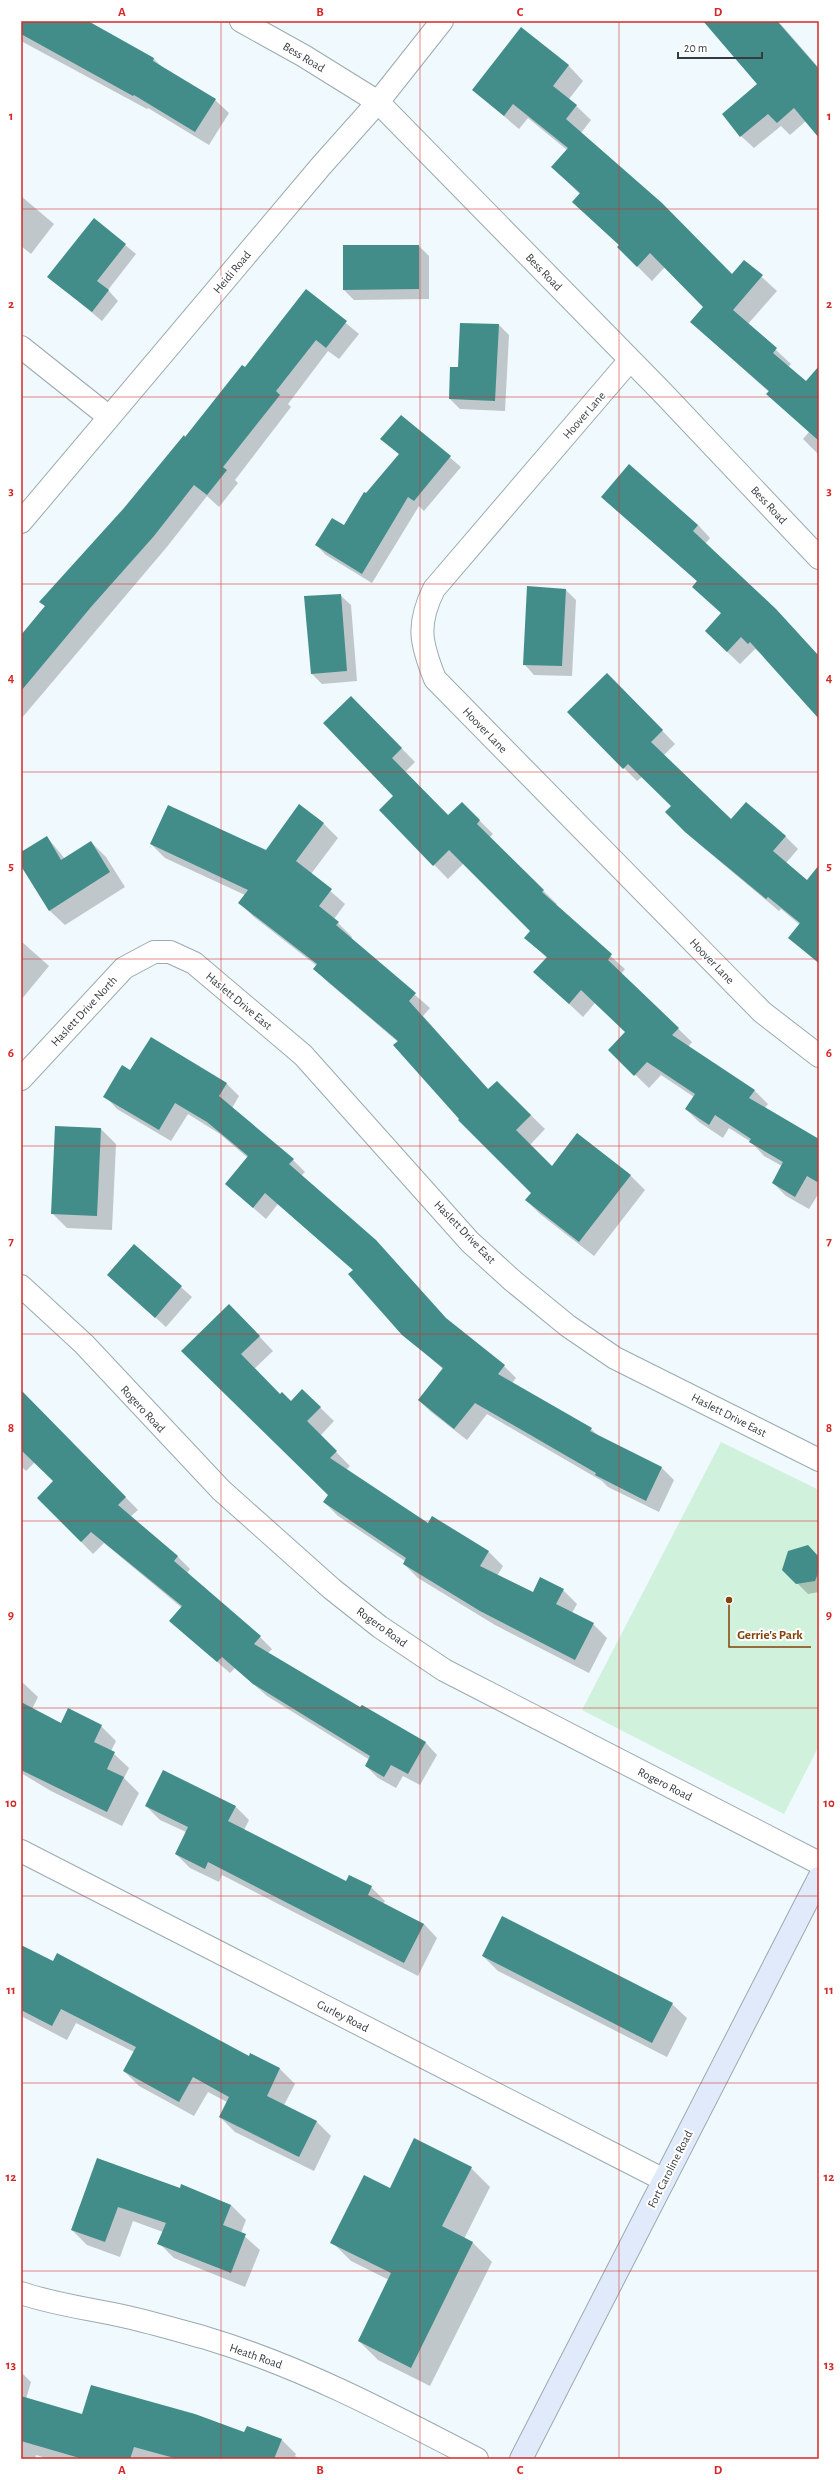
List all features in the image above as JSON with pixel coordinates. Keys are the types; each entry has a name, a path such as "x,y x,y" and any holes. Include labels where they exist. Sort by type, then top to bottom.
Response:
{"street":[{"name":"Bess Road","path":"241,21 304,56 378,102 630,360 819,558"},
{"name":"Heidi Road","path":"21,522 378,102 442,21"},
{"path":"21,347 109,417"},
{"name":"Hoover Lane","path":"630,360 434,589 426,604 422,621 421,636 424,652 435,679 762,1012 819,1056"},
{"name":"Haslett Drive North","path":"21,1079 124,968 154,952"},
{"name":"Haslett Drive East","path":"154,952 170,952 194,963 303,1055 470,1242 513,1281 568,1326 616,1358 819,1460"},
{"name":"Rogero Road","path":"21,1286 84,1344 221,1490 332,1589 380,1628 444,1670 819,1863"},
{"name":"Gurley Road","path":"21,1851 664,2180"},
{"name":"Fort Caroline Road","path":"521,2459 819,1878"},
{"name":"Heath Road","path":"21,2293 41,2300 127,2317 207,2339 276,2362 347,2392 477,2459"}],"green space":[{"path":"721,1442 819,1490 819,1746 784,1814 582,1710"}],"building":[{"path":"21,21 88,21 154,58 153,61 216,99 195,132 134,95 133,96 21,34"},
{"path":"703,21 777,21 819,69 819,138 794,108 777,123 768,114 740,137 722,114 757,84"},
{"path":"521,27 569,65 553,86 577,105 566,119 662,203 732,274 744,260 763,275 733,310 777,348 773,353 806,381 819,366 819,441 766,394 769,391 690,322 703,307 650,253 637,267 617,247 619,245 572,202 580,193 551,167 568,148 513,104 504,116 472,90"},
{"path":"94,218 126,244 97,281 109,290 92,312 47,277"},
{"path":"343,245 419,245 419,289 343,290"},
{"path":"306,289 347,321 326,348 316,340 276,391 280,395 223,467 227,470 207,495 194,485 154,536 91,607 21,691 21,635 45,606 39,602 124,508 184,435 185,437 242,365 245,367"},
{"path":"460,323 499,324 495,401 449,399 450,367 458,367"},
{"path":"401,415 451,456 414,501 408,497 362,574 315,545 332,518 344,525 364,492 366,493 399,454 380,439"},
{"path":"629,464 698,525 693,531 776,609 819,656 819,719 750,642 748,644 741,637 727,652 705,631 721,613 692,587 697,581 601,497"},
{"path":"527,586 566,589 562,666 523,665"},
{"path":"341,594 347,671 311,674 304,596"},
{"path":"607,673 663,730 651,742 731,819 746,802 786,836 773,851 807,880 819,865 819,963 788,938 800,923 768,897 766,899 685,832 665,812 671,806 628,764 623,769 567,712"},
{"path":"351,696 402,748 392,758 448,815 462,802 480,820 477,824 544,890 542,892 612,954 608,960 679,1028 672,1035 755,1090 749,1098 819,1139 819,1183 807,1176 795,1197 772,1183 783,1162 749,1142 751,1139 715,1115 709,1125 685,1109 695,1094 647,1062 634,1076 608,1050 625,1032 581,990 569,1004 533,972 547,957 524,938 530,931 449,850 433,866 379,810 393,796 323,723"},
{"path":"299,804 324,823 296,861 332,889 319,906 339,922 336,925 416,993 409,1001 488,1089 497,1081 531,1115 516,1130 552,1166 577,1133 631,1175 579,1242 525,1200 531,1193 458,1120 459,1119 393,1045 398,1041 313,969 317,964 238,903 248,890 150,844 168,805 266,850"},
{"path":"47,836 61,860 91,841 110,872 49,911 21,866 21,852"},
{"path":"151,1037 227,1083 219,1096 294,1159 289,1164 376,1240 446,1318 505,1365 498,1374 592,1428 590,1431 662,1467 646,1501 595,1475 596,1473 475,1403 454,1429 418,1400 443,1368 402,1335 348,1274 353,1270 265,1193 253,1208 225,1184 248,1156 207,1122 175,1103 159,1130 103,1097 122,1065 130,1070"},
{"path":"55,1126 101,1128 97,1216 51,1214"},
{"path":"134,1244 182,1286 155,1318 107,1275"},
{"path":"229,1304 260,1336 241,1354 280,1394 282,1392 291,1401 302,1389 321,1407 307,1421 337,1451 330,1458 428,1523 432,1516 489,1551 480,1566 533,1592 540,1577 564,1589 556,1604 594,1623 575,1660 480,1611 403,1564 406,1558 323,1502 328,1495 181,1351"},
{"path":"21,1390 126,1497 118,1505 178,1556 174,1561 261,1636 254,1644 360,1707 362,1705 426,1742 408,1774 391,1765 384,1777 365,1766 370,1756 253,1684 222,1657 217,1662 169,1621 182,1606 91,1532 81,1542 37,1498 53,1481 21,1450"},
{"path":"808,1545 819,1557 819,1571 815,1581 796,1584 782,1570 788,1551"},
{"path":"21,1702 61,1723 68,1708 102,1725 94,1742 115,1752 107,1769 124,1777 107,1812 21,1770"},
{"path":"163,1770 236,1806 228,1821 346,1881 349,1875 372,1886 368,1895 424,1924 404,1963 208,1862 205,1869 175,1854 188,1827 145,1806"},
{"path":"502,1916 673,2003 652,2043 482,1956"},
{"path":"21,1945 53,1961 57,1953 249,2056 250,2053 280,2068 267,2096 317,2121 299,2157 219,2117 229,2097 193,2077 179,2102 123,2071 136,2047 61,2009 52,2026 21,2010"},
{"path":"414,2138 472,2167 442,2226 473,2242 411,2368 358,2341 391,2273 330,2243 364,2175 390,2188"},
{"path":"97,2158 180,2188 181,2184 231,2205 223,2225 246,2234 231,2273 157,2244 166,2223 118,2207 105,2242 71,2230"},
{"path":"91,2385 195,2414 244,2432 247,2426 282,2439 274,2459 178,2459 134,2447 130,2459 83,2459 21,2441 21,2396 82,2414"}],"place":[{"name":"Gerrie's Park","path":"729,1600"}]}
